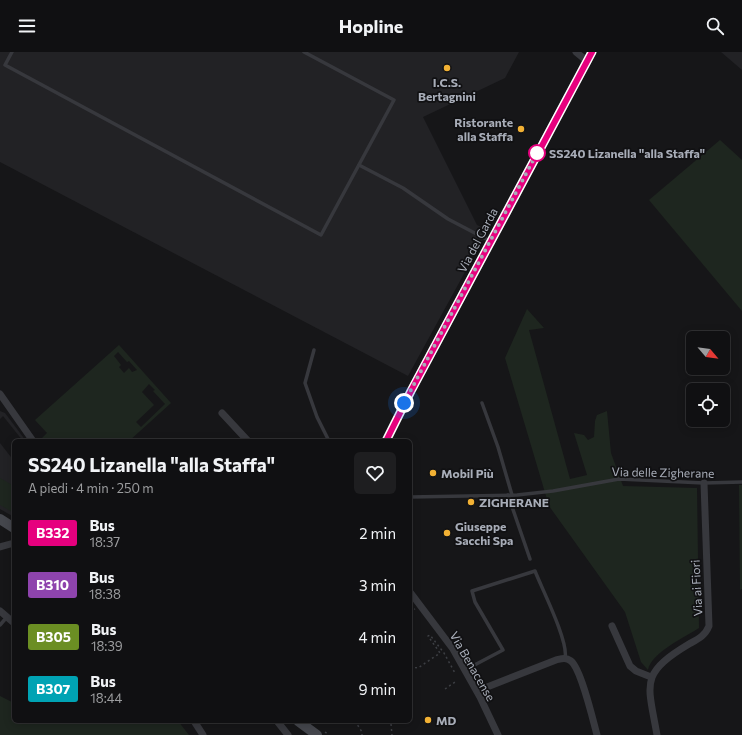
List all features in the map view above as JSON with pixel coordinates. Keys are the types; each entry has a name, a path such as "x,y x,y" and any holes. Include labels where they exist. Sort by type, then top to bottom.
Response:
{"main road":[{"path":"0,519 12,527"},
{"path":"301,723 317,735"}],"street":[{"path":"576,52 587,61"},
{"name":"Via del Garda","path":"387,439 411,391 592,52"},
{"path":"0,394 3,403 31,439"},
{"path":"222,414 246,439"},
{"name":"Via ai Fiori","path":"651,678 659,665 704,636 709,626 704,483"},
{"path":"0,547 12,544"},
{"name":"Via Benacense","path":"412,595 454,649 477,691 498,735"},
{"path":"0,611 12,621"},
{"path":"612,626 630,666 636,671 651,678 650,691 657,735"},
{"path":"477,691 556,660 565,658 571,661 578,671 597,735"},
{"path":"195,723 203,735"},
{"path":"279,723 288,735"}],"lane":[{"path":"12,52 4,65 321,235 394,100 304,52"},
{"path":"359,165 403,188 448,219 491,241"},
{"path":"314,350 305,383 317,416 328,439"},
{"path":"482,403 498,447 510,495 530,558"},
{"name":"Via delle Zigherane","path":"412,497 510,495 553,491 619,479 704,483 742,482"},
{"path":"466,670 503,650 475,602 472,591 535,571 562,639 566,652 565,658"},
{"path":"0,625 7,617"}],"path":[{"path":"412,667 418,668 440,653 428,636 430,635 444,653 455,673"},
{"path":"445,689 455,682"},
{"path":"356,723 362,732 362,735"},
{"path":"390,723 392,735"}],"shaded area":[{"path":"0,52 519,52 505,78 423,117 477,225 488,230 408,376 0,162"},
{"path":"721,52 742,52 742,70"},
{"path":"720,140 742,160 742,311 649,200"},
{"path":"527,309 544,328 529,330 570,479 587,475 574,433 584,435 588,440 594,437 597,415 607,411 611,453 623,486 697,488 699,628 669,646 655,658 650,664 648,670 641,662 625,612 549,506 505,358"},
{"path":"119,345 171,403 131,439 43,439 42,438 47,433 35,420","holes":["118,352 127,362 129,361 137,370 132,372 129,368 124,373 119,367 121,365 114,356","149,384 155,390 153,391 165,404 141,427 136,422 154,405 142,392"]},
{"path":"0,411 5,413 24,439 21,439 3,416 0,419"},
{"path":"0,443 12,458 12,516 0,509"},
{"path":"0,478 12,485 12,512 0,505"},
{"path":"739,485 742,485 742,589 740,590"},
{"path":"0,696 12,702 12,723 180,723 189,735 0,735"}],"bus line":[{"name":"B332","path":"387,439 537,153 592,52"}],"place":[{"name":"I.C.S. Bertagnini","path":"447,68"},
{"name":"Ristorante alla Staffa","path":"521,129"},
{"name":"SS240 Lizanella \"alla Staffa\"","path":"537,153"},
{"name":"Mobil Più","path":"433,473"},
{"name":"ZIGHERANE","path":"471,502"},
{"name":"Giuseppe Sacchi Spa","path":"447,533"},
{"name":"MD","path":"428,720"}],"route":[{"path":"404,403 537,153"}]}
